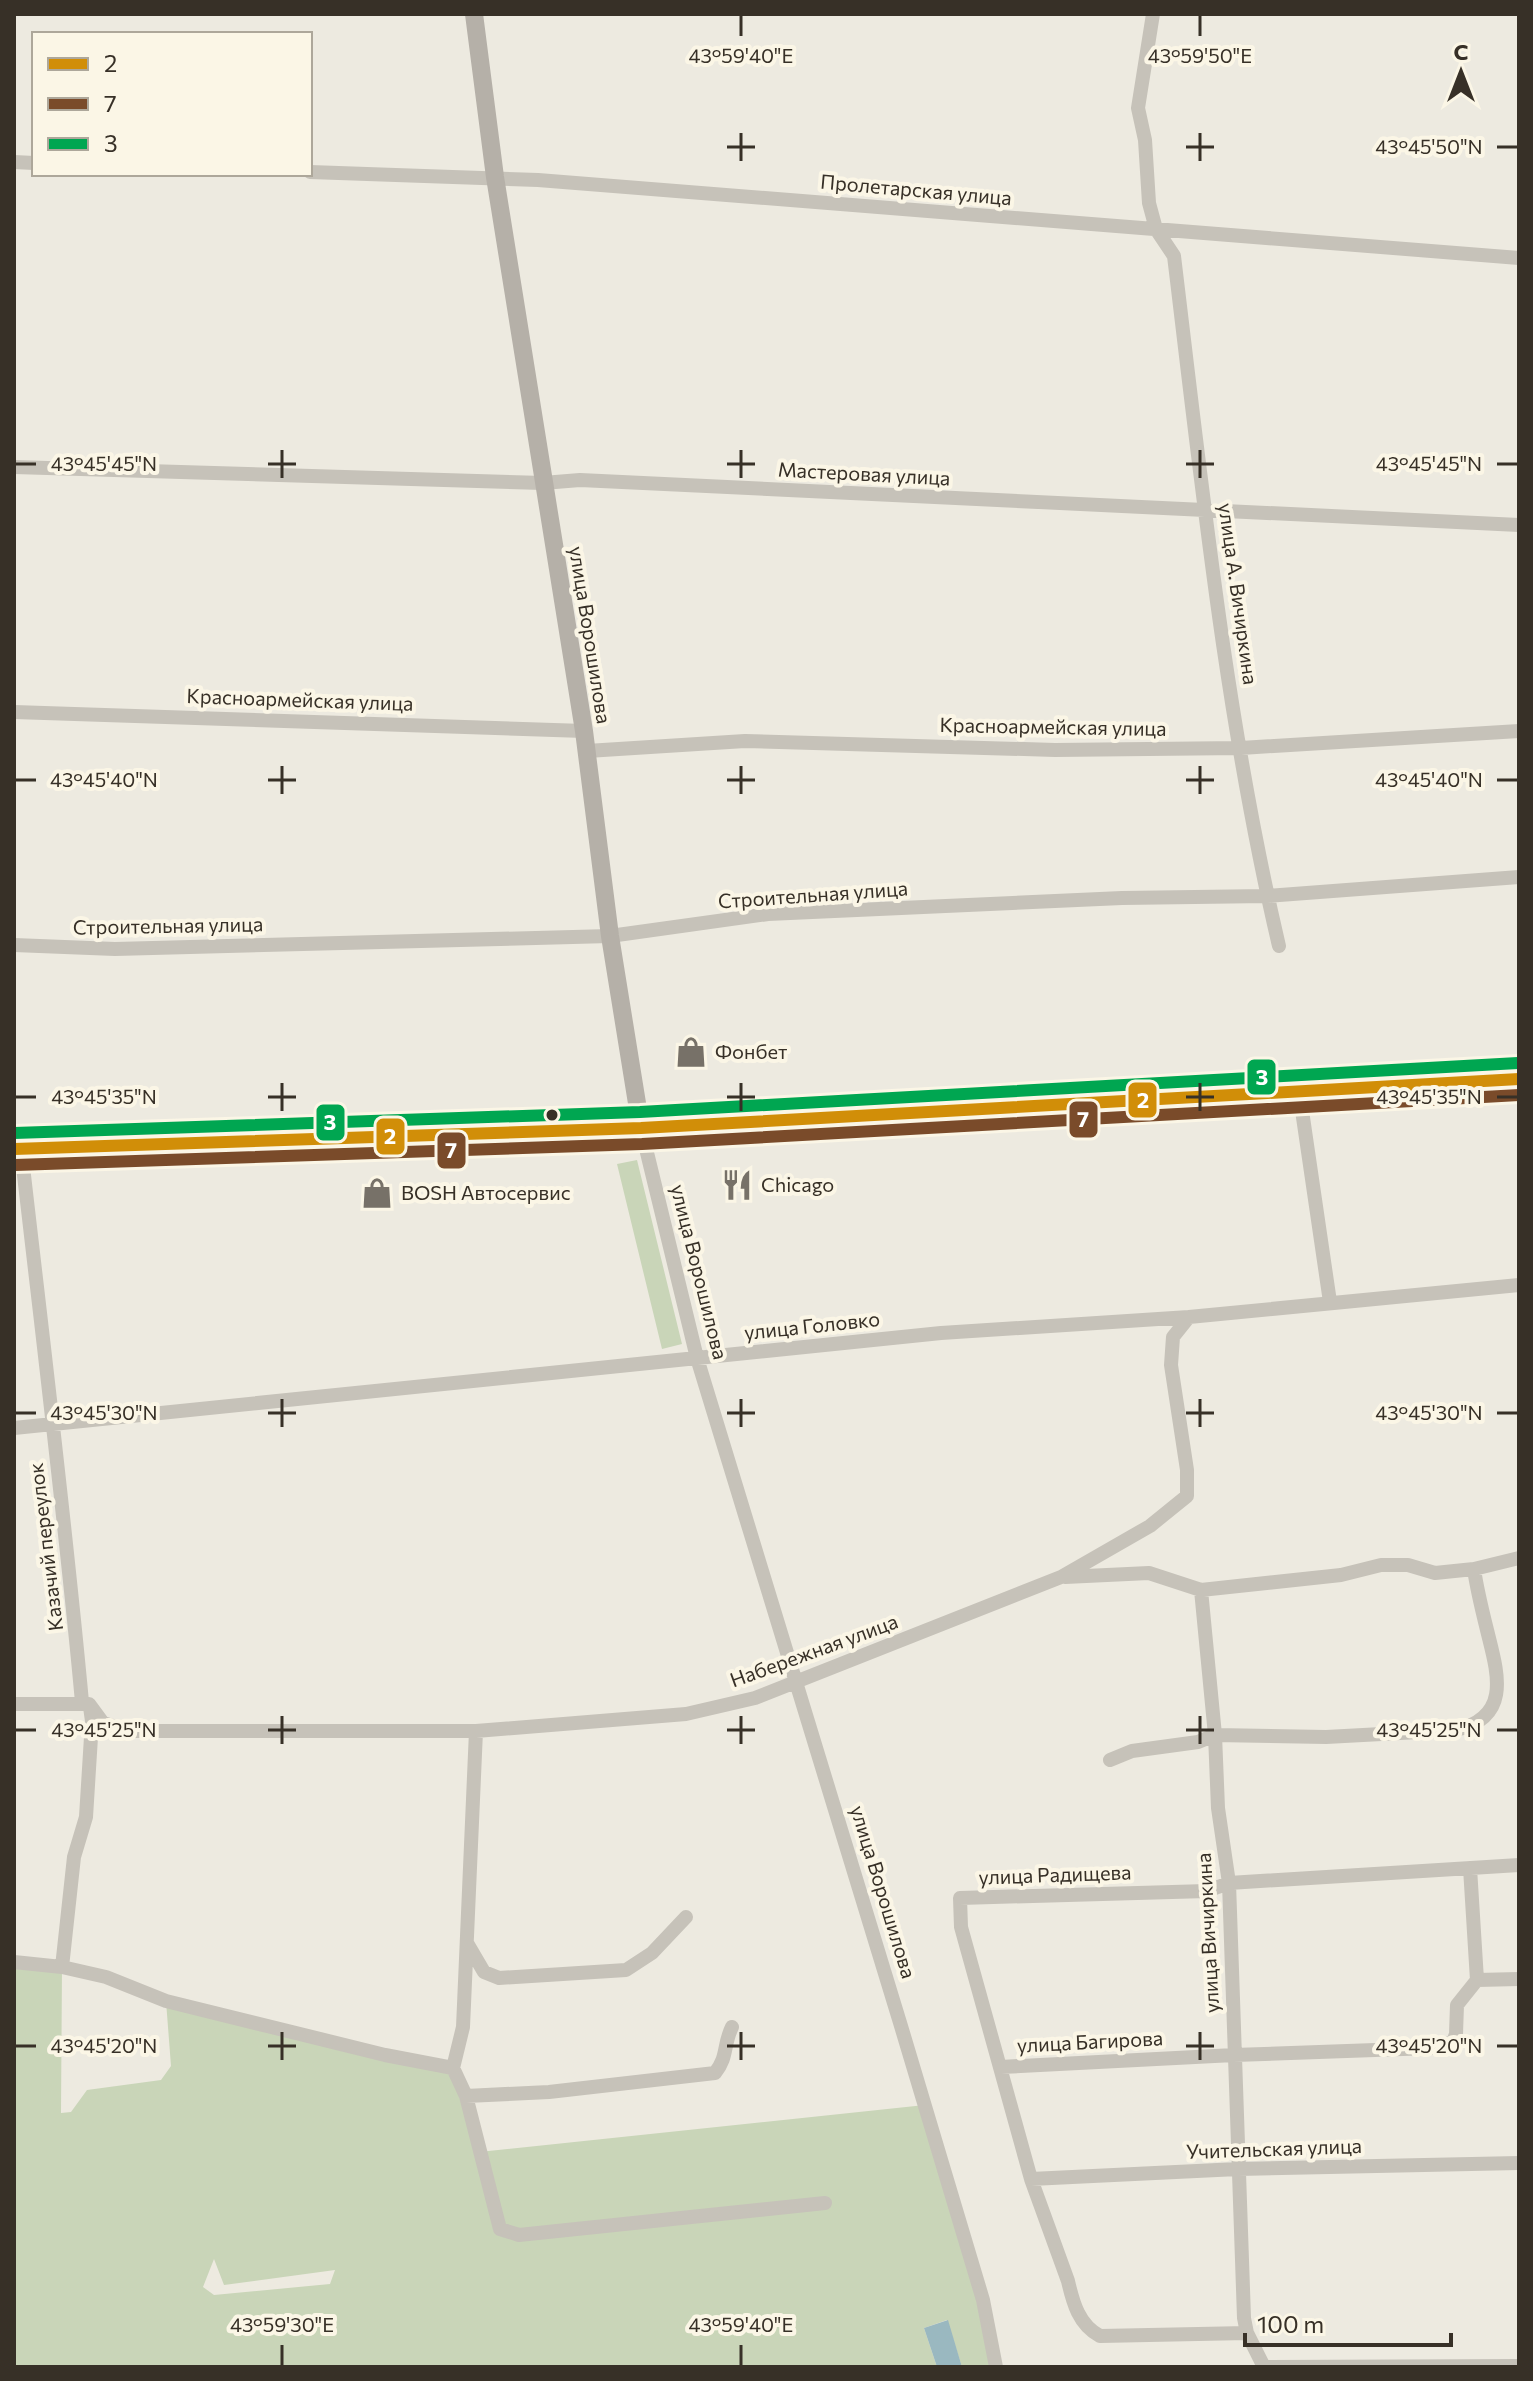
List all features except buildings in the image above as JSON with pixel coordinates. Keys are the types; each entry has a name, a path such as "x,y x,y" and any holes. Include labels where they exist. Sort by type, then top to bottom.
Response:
{"main road":[{"name":"улица Ворошилова","path":"474,14 495,177 584,731 610,936 641,1128"},
{"path":"18,1149 641,1128 1519,1079"}],"street":[{"name":"улица А. Вичиркина","path":"1153,14 1138,108 1145,140 1149,203 1156,229 1174,256 1205,511 1241,748 1279,946"},
{"name":"Пролетарская улица","path":"312,172 495,177 1519,258"},
{"name":"Мастеровая улица","path":"14,467 543,483 580,480 1519,525"},
{"name":"Красноармейская улица","path":"14,712 584,731"},
{"name":"Красноармейская улица","path":"587,751 745,741 1055,750 1241,748 1519,731"},
{"name":"Строительная улица","path":"14,945 115,949 610,936 768,914 1122,898 1267,896 1519,877"},
{"path":"1299,1090 1330,1302"},
{"name":"улица Ворошилова","path":"641,1128 697,1358 983,2300 996,2367"},
{"name":"Казачий переулок","path":"18,1149 86,1703 92,1721 86,1817 74,1857 62,1967"},
{"name":"улица Головко","path":"14,1428 941,1333 1189,1317 1519,1285"},
{"name":"Набережная улица","path":"86,1703 103,1723 128,1731 476,1731 686,1714 755,1698 1061,1577 1150,1526 1187,1496 1187,1470 1171,1365 1173,1337 1189,1317"},
{"name":"Набережная улица","path":"1061,1577 1149,1573 1201,1590 1341,1575 1392,1564 1435,1573 1474,1569 1519,1558"},
{"path":"1110,1760 1132,1751 1198,1742 1215,1735 1326,1737 1456,1730 1484,1719 1492,1706 1499,1676 1474,1569"},
{"name":"улица Вичиркина","path":"1201,1590 1215,1735 1218,1808 1229,1883 1244,2318 1247,2333 1264,2367"},
{"path":"14,1704 86,1703"},
{"path":"476,1731 463,2027 453,2068 466,2096 500,2229 519,2235 825,2203"},
{"name":"улица Радищева","path":"1247,2333 1100,2336 1088,2330 1077,2312 1031,2179 961,1927 960,1898 1207,1891 1229,1883 1519,1865"},
{"path":"1470,1868 1477,1980 1519,1979"},
{"path":"467,1942 484,1972 499,1978 626,1970 652,1953 686,1917"},
{"path":"14,1962 62,1967 106,1977 166,2001 385,2055 453,2068"},
{"name":"улица Багирова","path":"1001,2067 1445,2046 1453,2042 1456,2034 1457,2005 1477,1980"},
{"path":"466,2096 549,2092 715,2073 724,2062 725,2041 732,2027"},
{"name":"Учительская улица","path":"1031,2179 1238,2169 1519,2163"},
{"path":"1264,2367 1519,2366"}],"green space":[{"path":"637,1160 682,1344 662,1349 617,1164"},
{"path":"14,1962 62,1967 61,2113 71,2112 87,2090 161,2080 171,2066 166,2001 453,2068 479,2152 925,2105 996,2367 962,2367 947,2320 924,2328 937,2367 14,2367","holes":["214,2259 224,2285 335,2270 330,2284 214,2295 203,2287"]}],"water":[{"path":"948,2320 962,2367 937,2367 924,2328"}],"transit line":[{"name":"3","path":"14,1133 640,1112 1518,1063"},
{"name":"2","path":"14,1149 641,1128 1519,1079"},
{"name":"7","path":"15,1165 642,1144 1519,1095"}],"place":[{"name":"Фонбет","path":"691,1052"},
{"name":"Chicago","path":"737,1185"},
{"name":"BOSH Автосервис","path":"377,1193"}]}
